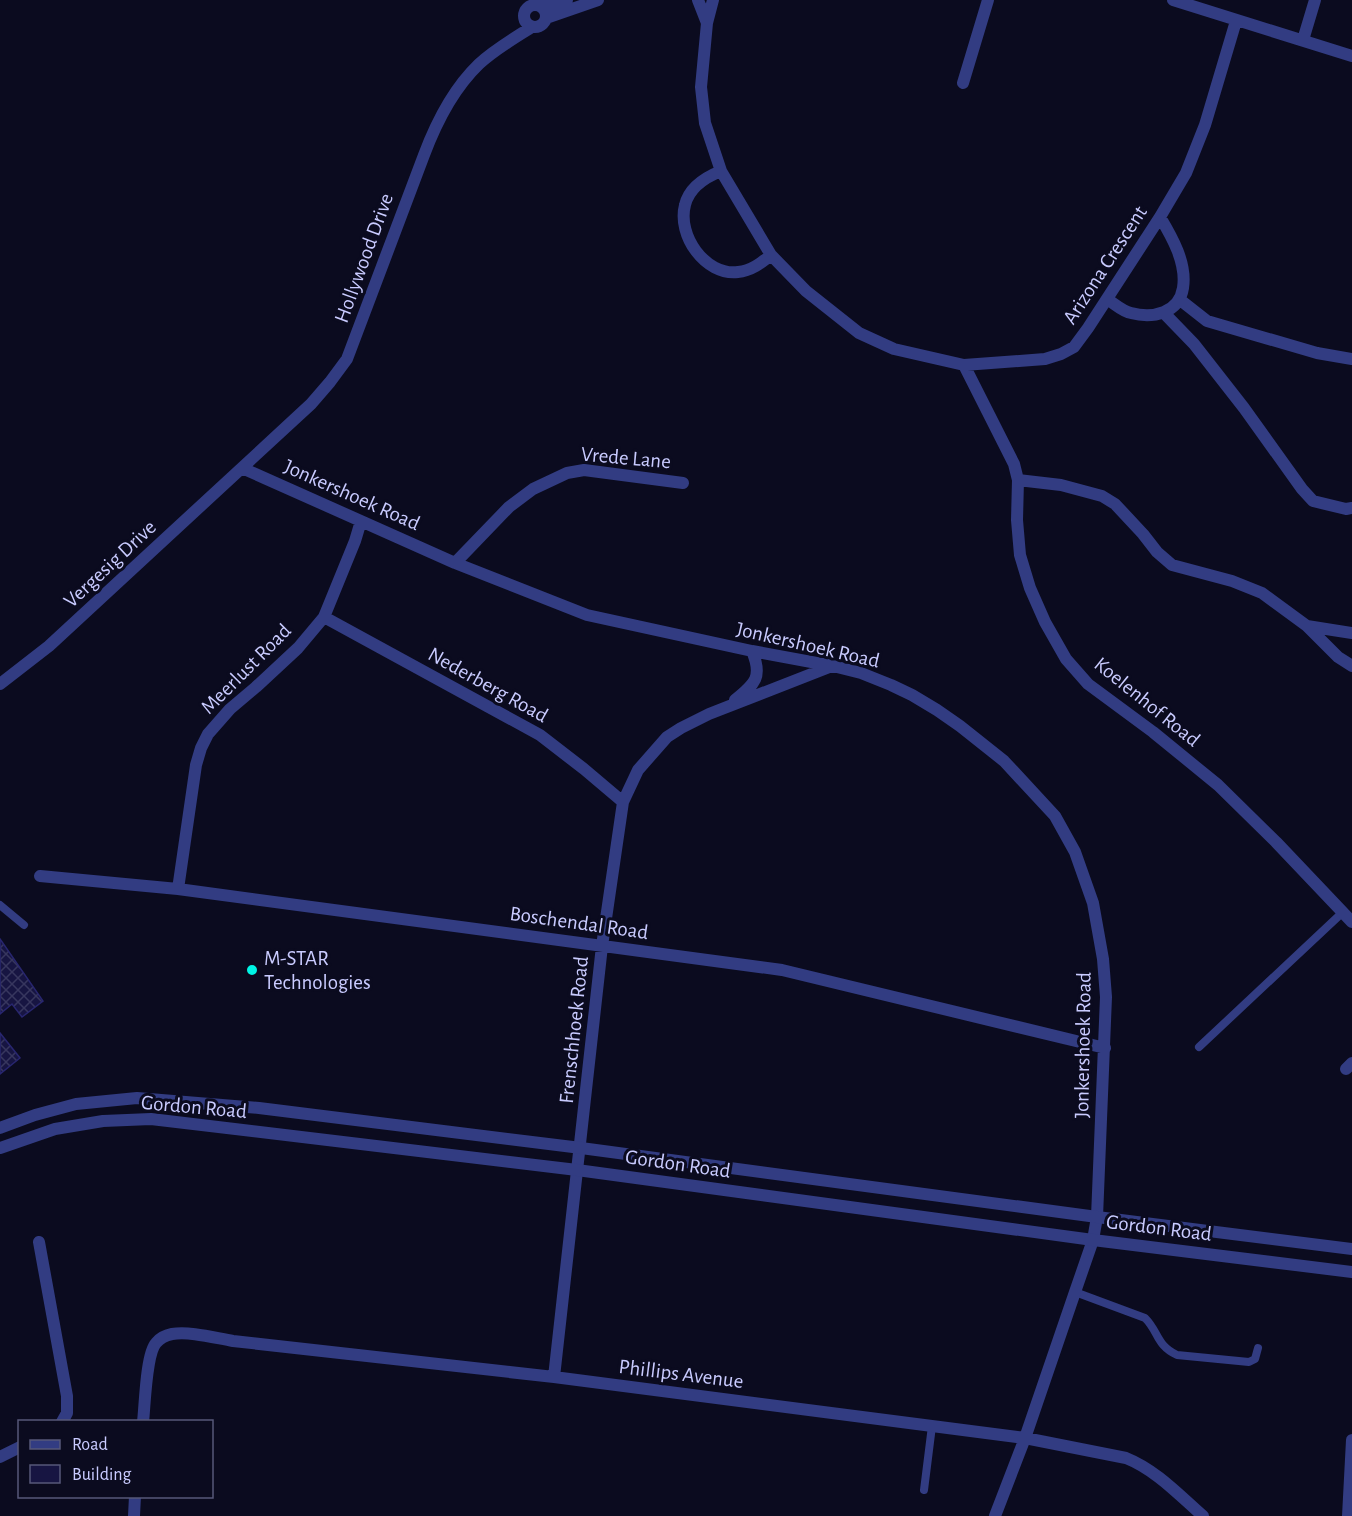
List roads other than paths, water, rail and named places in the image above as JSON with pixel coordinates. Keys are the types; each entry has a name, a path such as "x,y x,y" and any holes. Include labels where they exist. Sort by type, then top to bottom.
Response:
{"street":[{"path":"567,0 530,5 523,10 526,22 532,27 539,26 546,18 598,0"},
{"path":"698,0 711,0"},
{"name":"Arizona Crescent","path":"698,0 707,23"},
{"name":"Arizona Crescent","path":"711,0 702,87 705,123 721,171 771,255 806,291 859,333 894,349 964,365 1045,359 1074,347 1160,217 1186,173 1205,125 1236,21"},
{"path":"963,83 988,0"},
{"path":"1173,0 1352,56"},
{"path":"1303,40 1315,0"},
{"path":"537,4 545,10 546,18"},
{"name":"Hollywood Drive","path":"502,47 523,10"},
{"name":"Hollywood Drive","path":"242,468 311,404 348,359 433,132 458,90 479,64 532,27"},
{"path":"721,171 701,181 685,204 683,222 692,245 698,254 723,272 737,273 750,270 771,255"},
{"path":"1107,299 1130,313 1154,316 1173,307 1179,299 1183,289 1184,275 1170,233 1160,217"},
{"path":"1179,299 1207,321 1317,353 1352,359"},
{"path":"1164,313 1194,344 1313,501 1346,509 1352,508"},
{"name":"Koelenhof Road","path":"964,365 1014,464 1018,480 1017,520 1020,555 1030,588 1045,622 1066,658 1088,684 1153,732 1218,785 1352,922"},
{"name":"Jonkershoek Road","path":"242,468 455,563 587,615 832,666 861,673 891,685 912,694 937,710 1004,761 1055,816 1075,852 1093,903 1103,959 1106,997 1105,1048 1097,1216 1093,1240 1024,1438 994,1516"},
{"name":"Vergesig Drive","path":"0,684 49,646 242,468"},
{"name":"Vrede Lane","path":"455,563 509,507 533,489 567,472 584,470 683,483"},
{"path":"1018,480 1061,485 1102,496 1115,504 1158,552 1172,564 1249,586 1262,593 1307,626 1338,657 1352,666"},
{"name":"Meerlust Road","path":"178,889 196,765 208,734 230,709 298,648 324,617 362,521"},
{"name":"Nederberg Road","path":"324,617 540,735 623,802"},
{"path":"1307,626 1352,633"},
{"path":"725,709 753,685 756,679 757,667 752,651"},
{"name":"Frenschhoek Road","path":"554,1377 602,946 623,802 638,770 667,737 700,719 832,666"},
{"name":"Boschendal Road","path":"40,876 178,889 782,970 1105,1048"},
{"name":"Gordon Road","path":"0,1128 35,1115 102,1100 137,1098 259,1108 1352,1249"},
{"path":"102,1100 103,1121"},
{"name":"Gordon Road","path":"0,1148 55,1129 103,1121 152,1119 577,1170 1093,1240 1352,1272"},
{"path":"39,1242 67,1396 68,1413 64,1420"},
{"name":"Phillips Avenue","path":"143,1420 149,1363 155,1343 173,1334 186,1334 554,1377 1024,1438 1126,1458 1165,1482 1203,1516"},
{"path":"1348,1516 1352,1440"},
{"path":"0,1457 18,1448"},
{"path":"134,1516 135,1498"}],"lane":[{"path":"0,904 24,926"},
{"path":"1198,1047 1343,912"},
{"path":"1075,1292 1145,1318 1152,1325 1162,1345 1177,1355 1249,1362 1255,1359 1258,1348"},
{"path":"924,1490 932,1426"}],"place":[{"name":"M-STAR Technologies","path":"252,970"}]}
